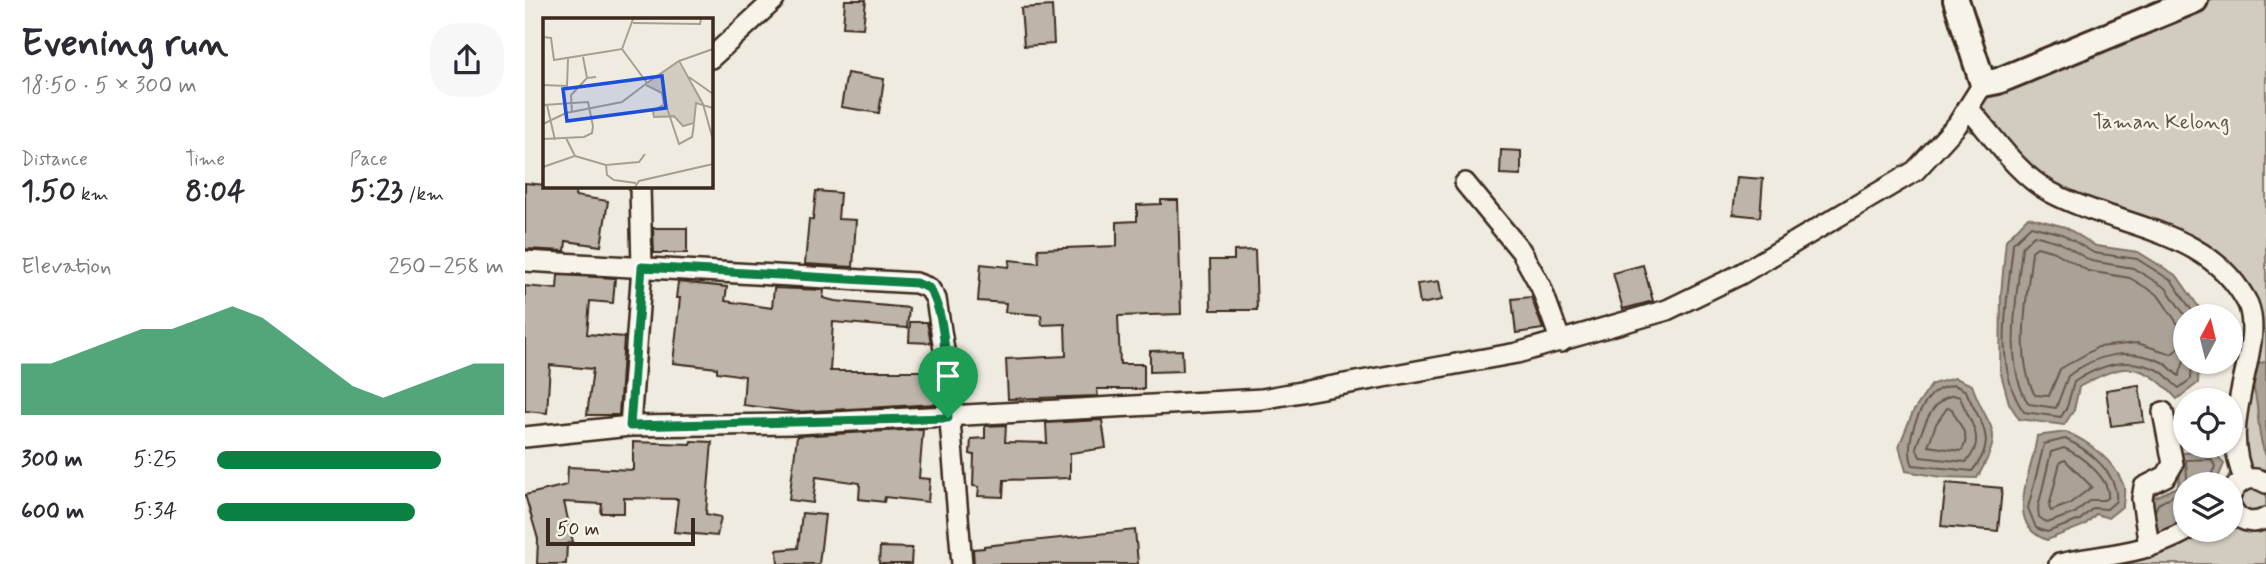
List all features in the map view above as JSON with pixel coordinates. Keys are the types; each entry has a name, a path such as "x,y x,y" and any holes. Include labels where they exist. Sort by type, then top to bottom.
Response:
{"main road":[{"path":"1956,0 1983,84 1998,81 2195,0"}],"street":[{"path":"712,57 774,0"},
{"path":"525,437 630,426 948,418 1282,397 1517,353 1667,310 1739,275 1915,171 1969,109 1983,84"},
{"path":"1969,109 2024,172 2048,191 2106,216 2184,241 2199,250 2235,283 2254,315 2254,336 2239,399 2235,434 2238,460 2245,480 2253,478 2266,483"},
{"path":"1465,183 1521,251 1541,287 1561,342"},
{"path":"630,426 642,267 640,187"},
{"path":"525,261 916,283 929,288 936,299 942,337 962,564"},
{"path":"2149,547 2142,499 2144,487 2166,476 2173,464 2163,412"},
{"path":"2243,520 2252,523 2266,518"},
{"path":"2059,564 2108,558 2149,547 2173,537"}],"green space":[{"name":"Taman Kelong","path":"2190,0 2266,0 2266,564 2067,564 2173,534 2173,542 2243,542 2243,472 2231,472 2238,458 2243,458 2243,415 2254,315 2216,266 2030,178 2000,144 1957,125 1985,84"}],"water":[{"path":"2028,217 2065,227 2096,246 2138,252 2177,276 2197,304 2173,304 2173,374 2198,374 2198,383 2191,388 2173,388 2173,395 2142,371 2120,370 2079,387 2074,410 2064,425 2019,419 2009,403 2000,370 2001,294 2006,240"},
{"path":"2266,362 2266,456 2249,376 2259,363"},
{"path":"1955,378 1972,385 1992,430 1993,439 1986,461 1977,478 1941,477 1906,471 1899,446 1913,412 1932,384"},
{"path":"2066,432 2091,446 2113,467 2124,486 2123,506 2108,518 2096,514 2085,525 2047,540 2033,532 2026,522 2024,496 2037,436"},
{"path":"2175,458 2219,458 2224,464 2221,472 2179,472"},
{"path":"2173,489 2173,531 2150,540 2151,499"}],"building":[{"path":"845,0 866,0 863,28 843,27"},
{"path":"1052,6 1054,44 1024,46 1021,8"},
{"path":"847,73 884,79 879,113 841,107"},
{"path":"1501,150 1521,151 1521,175 1500,174"},
{"path":"1737,177 1763,179 1760,217 1733,214"},
{"path":"525,183 543,185 543,187 576,188 575,196 608,201 601,246 566,241 565,251 525,249"},
{"path":"816,191 840,193 838,219 856,220 853,267 805,264 809,219 813,220"},
{"path":"1161,200 1178,200 1181,314 1118,316 1120,364 1144,364 1144,389 1097,389 1098,396 1008,399 1006,359 1066,356 1065,324 1042,325 1041,315 1005,312 1006,303 978,301 981,264 1009,267 1010,260 1039,263 1038,249 1117,246 1117,222 1137,221 1137,205 1161,204"},
{"path":"653,228 687,228 687,253 654,253"},
{"path":"1255,250 1257,310 1211,310 1210,260 1234,260 1234,251"},
{"path":"1643,265 1653,301 1623,309 1613,273"},
{"path":"558,275 615,278 613,303 590,301 587,334 624,337 619,415 587,415 593,369 550,365 547,413 525,411 525,286 557,289"},
{"path":"1439,281 1442,300 1420,304 1417,284"},
{"path":"678,282 727,287 725,301 772,308 774,288 824,290 823,298 835,301 909,308 907,328 833,322 830,371 934,371 936,404 797,412 743,405 745,376 717,372 717,368 673,363 680,298 676,298"},
{"path":"1531,297 1543,329 1516,333 1512,299"},
{"path":"910,322 927,322 931,343 909,342"},
{"path":"1182,350 1183,371 1150,372 1150,351"},
{"path":"2139,385 2144,422 2111,426 2106,390"},
{"path":"1102,420 1106,448 1070,453 1070,478 1004,480 1003,497 978,496 979,487 973,486 974,455 970,454 971,439 985,438 985,426 1006,425 1005,442 1047,443 1046,423"},
{"path":"923,429 919,478 930,479 928,502 885,497 884,502 859,499 860,483 816,477 813,503 789,500 797,436"},
{"path":"691,441 712,442 706,514 721,517 717,536 674,532 678,499 624,498 624,513 601,513 602,504 564,502 573,542 567,544 566,564 537,564 538,539 525,495 567,485 568,467 633,470 633,442 690,444"},
{"path":"1946,483 2002,488 1998,531 1941,526"},
{"path":"802,513 825,515 819,564 778,564 777,550 798,548"},
{"path":"1135,530 1138,564 974,564 973,549 984,546"},
{"path":"880,547 912,548 911,564 879,564"}],"route":[{"path":"642,267 916,283 929,288 936,299 944,350 948,418 797,424 630,426 642,267"}]}
